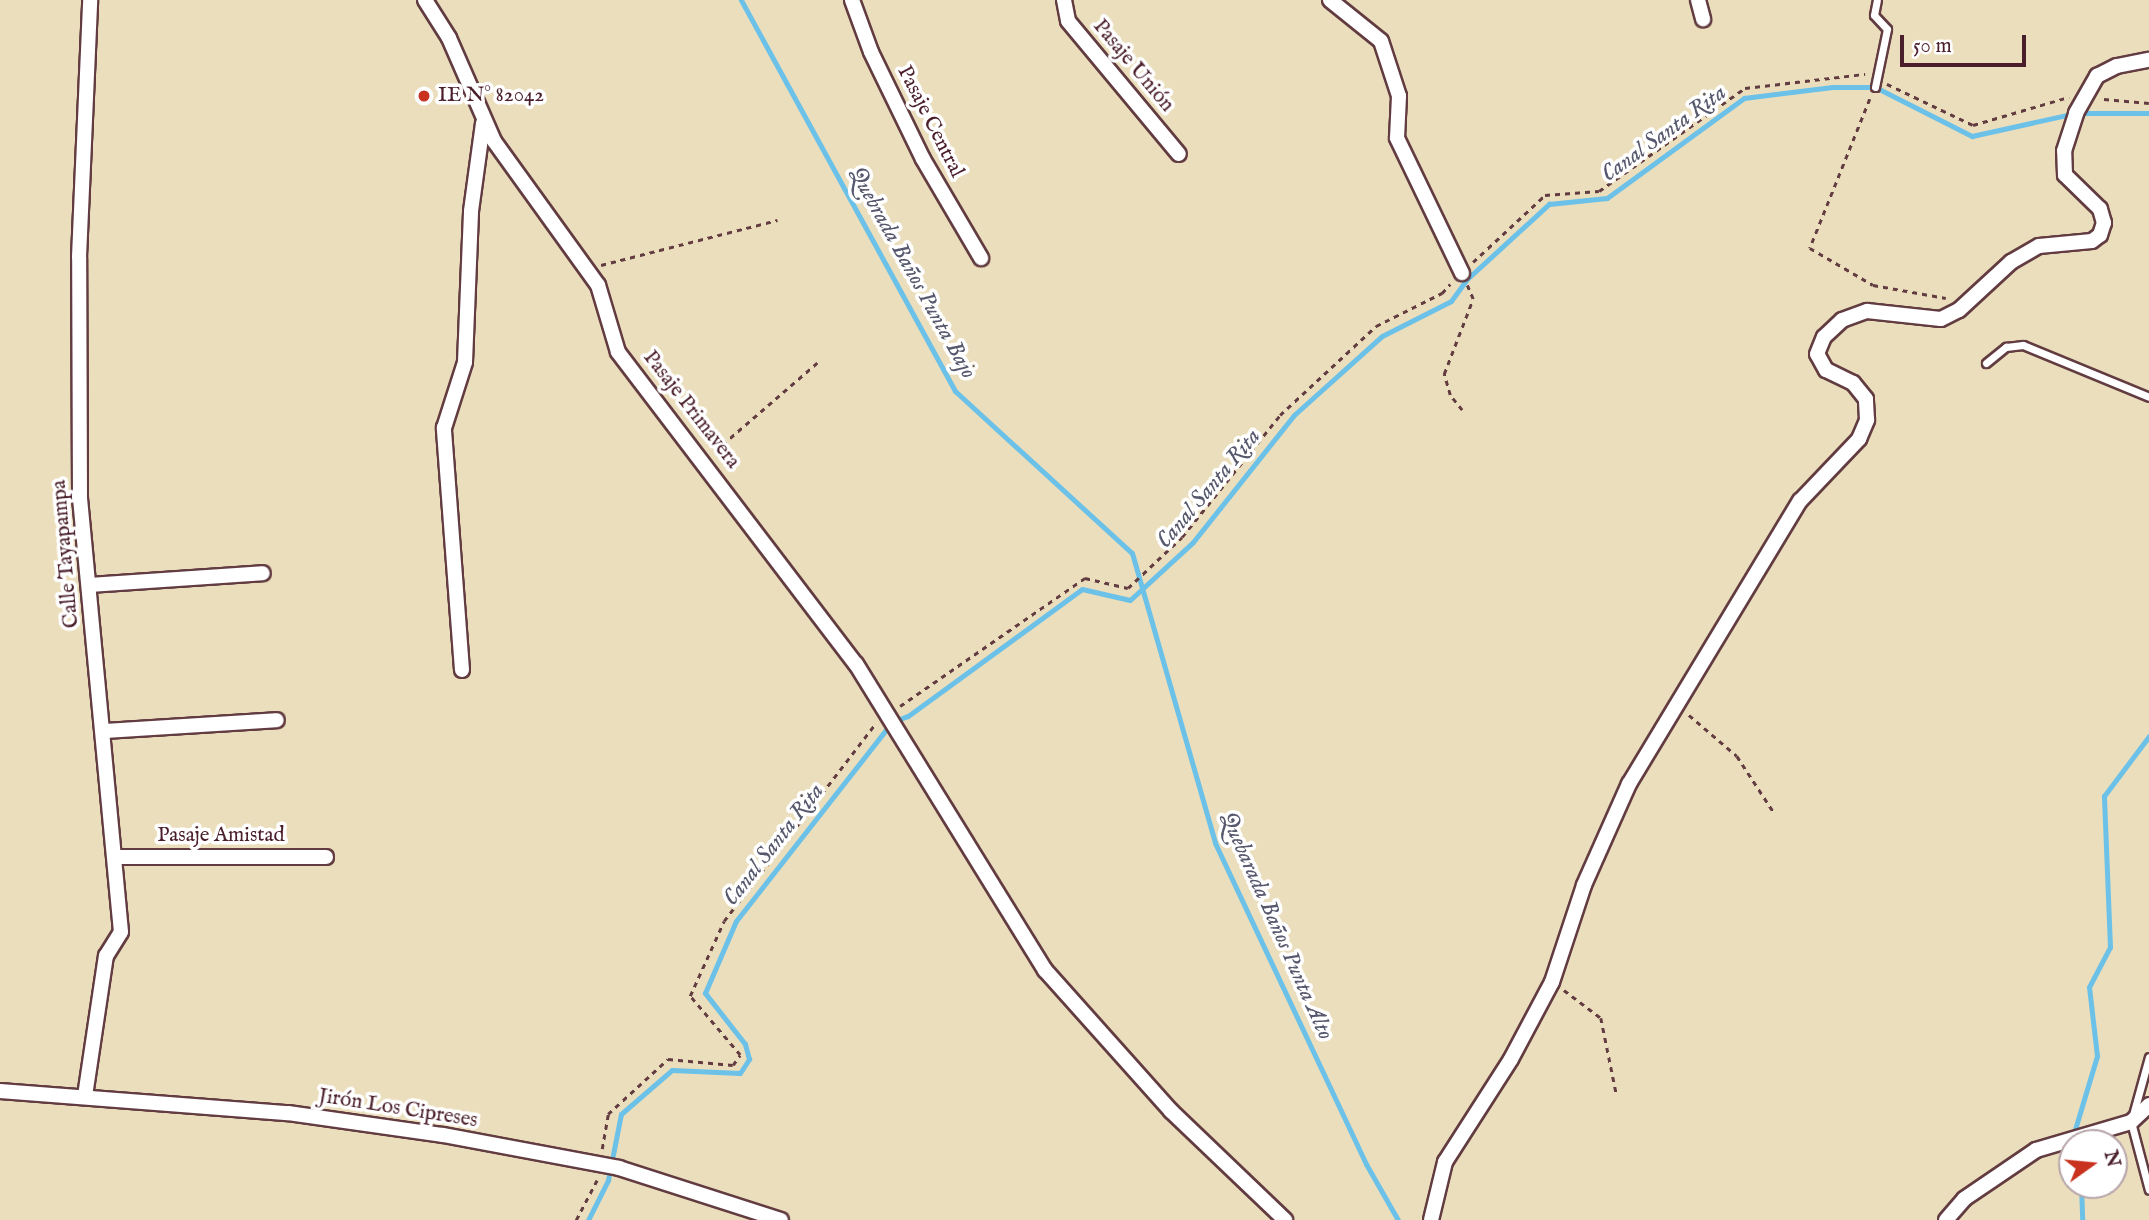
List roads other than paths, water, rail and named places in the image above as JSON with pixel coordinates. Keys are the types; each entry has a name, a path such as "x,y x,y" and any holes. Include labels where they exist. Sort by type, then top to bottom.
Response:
{"street":[{"name":"Calle Tayapampa","path":"85,1096 106,956 121,932 80,498 79,257 90,0"},
{"name":"Pasaje Primavera","path":"425,0 449,38 483,123 588,268 602,297 618,352 704,460 856,664 1045,970 1171,1111 1280,1218"},
{"name":"Pasaje Central","path":"852,0 871,52 923,159 981,258"},
{"name":"Pasaje Unión","path":"1064,0 1068,20 1180,154"},
{"path":"1330,0 1381,41 1399,96 1396,138 1462,273"},
{"path":"1698,0 1703,19"},
{"path":"1431,1220 1446,1162 1511,1059 1552,982 1584,886 1629,784 1800,501 1859,439 1867,420 1866,399 1853,383 1826,370 1817,354 1824,337 1842,320 1867,312 1941,319 1967,301 2011,262 2039,246 2092,241 2100,235 2104,223 2100,209 2065,175 2064,151 2084,97 2097,76 2117,66 2149,61"},
{"path":"462,670 444,428 465,362 471,211 483,123"},
{"path":"89,585 263,573"},
{"path":"104,731 277,719"},
{"name":"Pasaje Amistad","path":"115,858 326,857"},
{"name":"Jirón Los Cipreses","path":"0,1091 288,1113 443,1135 600,1165 781,1220"},
{"path":"1946,1220 1964,1199 2036,1150 2132,1122 2149,1105"}],"lane":[{"path":"1876,83 1887,29 1874,15 1877,0"},
{"path":"1986,363 2006,347 2022,345 2149,397"},
{"path":"2149,1057 2132,1122 2149,1190"}],"waterway":[{"name":"Quebarada Baños Punta Alto","path":"741,0 955,391 1132,553 1215,843 1366,1164 1398,1220"},
{"name":"Canal Santa Rita","path":"588,1220 608,1180 621,1114 672,1070 740,1073 749,1059 745,1044 705,993 736,921 892,722 908,716 1082,589 1130,600 1193,542 1294,415 1382,336 1451,301 1466,280 1549,204 1607,198 1744,98 1832,87 1875,87 1972,136 2076,113 2149,113"},
{"path":"2075,1129 2097,1056 2089,987 2110,947 2104,796 2149,736"},
{"path":"2081,1199 2082,1220"}],"place":[{"name":"IE N° 82042","path":"424,96"}],"water label":[{"name":"Quebrada Baños Punta Bajo","path":"912,273"}]}
